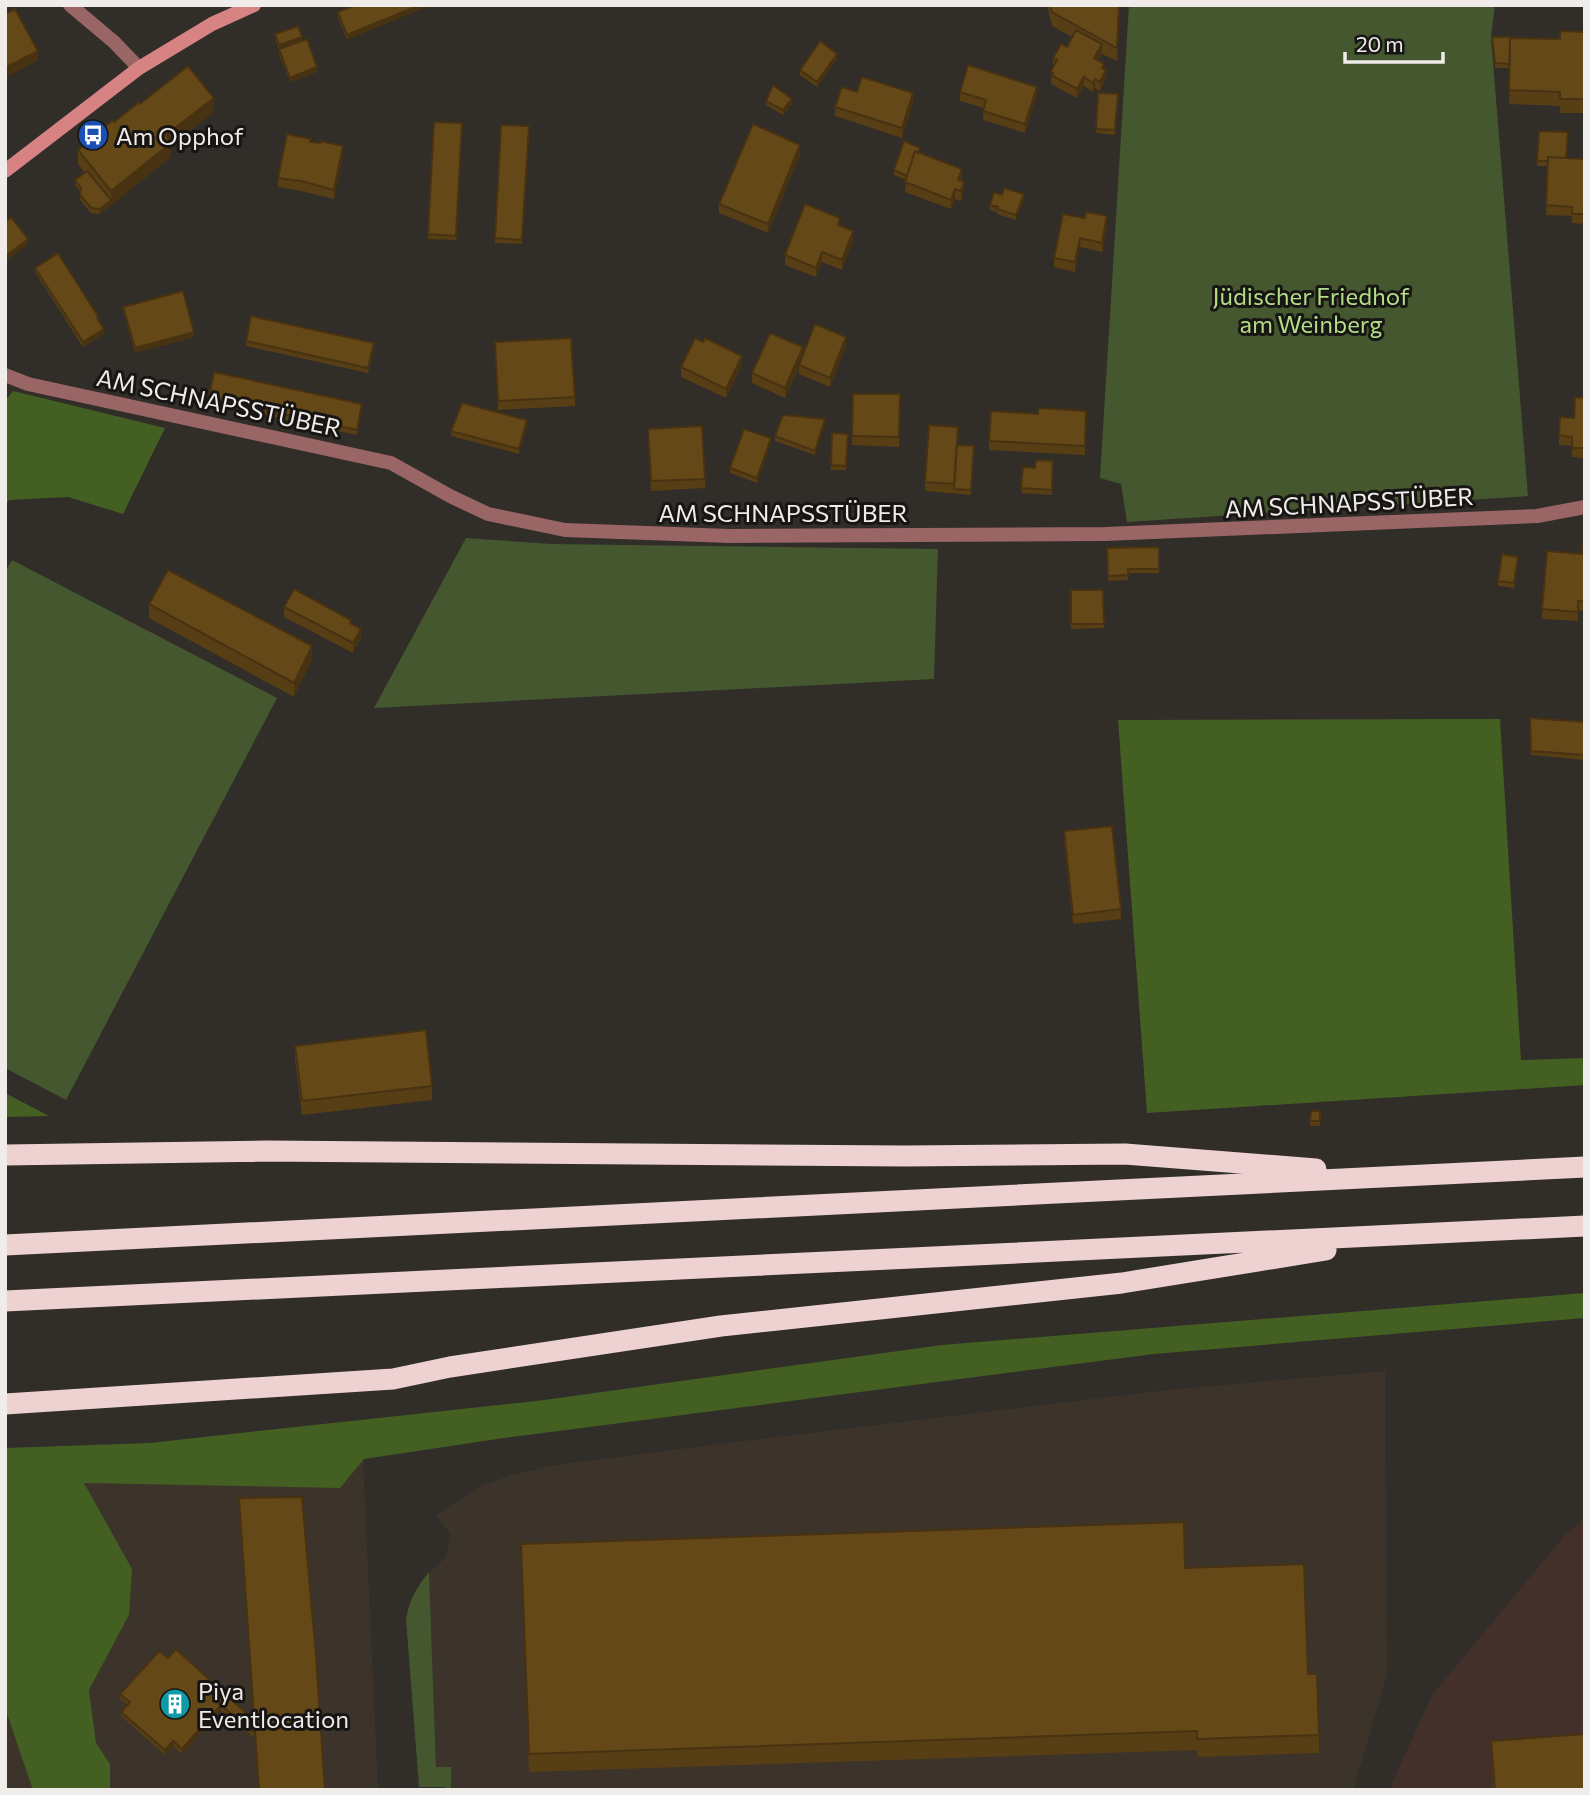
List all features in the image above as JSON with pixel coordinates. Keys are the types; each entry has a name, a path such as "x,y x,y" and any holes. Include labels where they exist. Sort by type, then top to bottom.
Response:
{"highway":[{"path":"5,1155 266,1151 905,1156 1125,1154 1408,1176"},
{"path":"5,1245 1585,1167"},
{"path":"5,1301 1585,1226"},
{"path":"5,1404 393,1379 450,1367 721,1326 1122,1283 1418,1234"}],"street":[{"path":"70,5 114,42 139,68"},
{"path":"5,171 139,68 212,24 254,5"},
{"name":"AM SCHNAPSSTÜBER","path":"5,375 29,384 391,463 488,514 565,530 729,536 1170,532 1537,516 1585,507"}],"shaded area":[{"path":"1385,1371 1387,1675 1353,1790 451,1790 451,1767 436,1768 429,1573 446,1557 450,1534 436,1515 480,1486 556,1465 727,1443 1167,1390"},
{"path":"363,1459 378,1790 110,1790 110,1764 96,1743 89,1690 129,1615 83,1483 117,1483"},
{"path":"1585,1518 1585,1790 1389,1790 1432,1695 1564,1536"},
{"path":"5,1708 9,1716 33,1790 5,1790"}],"green space":[{"name":"Jüdischer Friedhof am Weinberg","path":"1129,5 1495,5 1491,37 1528,496 1127,522 1121,484 1100,478"},
{"path":"13,391 165,428 123,514 68,497 9,500 5,505 5,401"},
{"path":"466,538 551,544 938,549 934,679 374,708"},
{"path":"12,560 277,698 66,1100 5,1068 5,572"},
{"path":"1500,719 1521,1060 1585,1058 1585,1085 1147,1113 1118,720"},
{"path":"5,1093 49,1116 5,1117"},
{"path":"1585,1293 1585,1318 1154,1354 504,1438 364,1459 340,1488 84,1483 132,1569 129,1615 89,1690 96,1743 110,1764 110,1790 33,1790 5,1708 5,1448 149,1443 544,1400 942,1345"},
{"path":"429,1572 436,1767 451,1767 451,1790 445,1790 445,1787 419,1787 406,1619 414,1594"}],"building":[{"path":"355,5 420,5 347,35 338,12"},
{"path":"1050,5 1119,5 1117,48 1052,12"},
{"path":"15,9 38,51 5,68 5,14"},
{"path":"298,26 302,37 279,45 275,34"},
{"path":"1076,30 1102,44 1094,58 1104,64 1102,68 1106,70 1100,82 1095,79 1093,83 1084,77 1077,89 1051,75 1057,60 1053,58 1061,44 1067,47"},
{"path":"1560,31 1585,32 1585,99 1560,99 1560,92 1509,90 1510,38 1560,39"},
{"path":"1492,37 1511,37 1510,64 1495,63"},
{"path":"307,39 317,67 290,78 279,49"},
{"path":"820,41 837,54 817,82 800,70"},
{"path":"968,65 1037,87 1025,124 983,111 986,100 960,92"},
{"path":"188,66 214,98 166,135 171,143 111,191 78,150 113,120 114,122 139,102 140,104"},
{"path":"862,77 913,93 902,128 835,107 842,87 857,92"},
{"path":"773,85 792,99 783,110 766,101"},
{"path":"1098,93 1118,94 1115,130 1096,129"},
{"path":"434,122 462,123 456,236 428,234"},
{"path":"753,124 800,145 768,224 719,204"},
{"path":"501,125 529,126 522,240 495,238"},
{"path":"1539,131 1568,132 1566,158 1548,157 1548,161 1537,161"},
{"path":"287,134 311,139 310,142 320,141 343,146 334,190 278,178"},
{"path":"904,141 920,148 918,153 915,151 907,176 894,170"},
{"path":"915,151 962,169 958,180 964,182 961,191 955,189 951,200 905,182"},
{"path":"1548,157 1585,159 1585,214 1572,214 1572,207 1546,205"},
{"path":"87,171 111,200 100,209 91,208 80,195 81,188 75,180"},
{"path":"1004,188 1024,194 1016,215 990,205 994,192 1002,195"},
{"path":"805,204 840,218 838,225 853,231 842,260 822,252 816,268 785,255"},
{"path":"1086,212 1107,216 1102,243 1080,238 1075,262 1054,258 1063,214 1085,218"},
{"path":"11,217 28,239 5,257 5,222"},
{"path":"58,253 104,329 83,342 35,268"},
{"path":"183,291 194,332 135,348 123,307"},
{"path":"251,316 374,343 368,368 246,341"},
{"path":"815,324 846,337 830,378 799,365"},
{"path":"770,333 803,347 785,388 752,373"},
{"path":"571,338 575,397 498,401 495,342"},
{"path":"695,338 703,342 705,338 742,356 726,389 681,367"},
{"path":"214,372 362,404 357,430 209,398"},
{"path":"853,394 900,394 899,437 852,436"},
{"path":"1575,397 1585,398 1585,448 1572,448 1572,437 1559,435 1560,417 1574,418"},
{"path":"462,403 527,420 519,449 451,431"},
{"path":"1038,408 1086,411 1085,446 989,441 991,411 1038,414"},
{"path":"783,415 825,419 815,451 775,436"},
{"path":"929,425 958,427 954,484 925,482"},
{"path":"702,426 705,479 651,481 648,429"},
{"path":"744,429 771,438 757,478 730,468"},
{"path":"832,433 848,434 846,466 831,465"},
{"path":"957,445 974,446 971,490 954,489"},
{"path":"1036,460 1053,461 1052,490 1021,488 1023,467 1035,468"},
{"path":"1583,543 1585,601 1578,601 1578,612 1542,609 1547,551 1582,554"},
{"path":"1159,547 1159,569 1128,569 1128,575 1108,576 1107,548"},
{"path":"1502,554 1518,557 1514,583 1498,581"},
{"path":"168,570 312,646 294,683 149,604"},
{"path":"294,589 351,620 350,623 361,629 353,643 284,607"},
{"path":"1071,590 1103,590 1104,624 1071,624"},
{"path":"1530,718 1585,722 1585,755 1531,751"},
{"path":"1112,826 1121,909 1073,915 1064,831"},
{"path":"426,1030 432,1086 302,1101 295,1046"},
{"path":"1311,1111 1320,1111 1320,1121 1310,1121"},
{"path":"302,1497 325,1790 259,1790 239,1498"},
{"path":"1184,1522 1185,1568 1304,1564 1308,1674 1317,1674 1319,1735 1197,1739 1197,1731 529,1754 521,1544"},
{"name":"Piya Eventlocation","path":"176,1649 255,1721 255,1733 221,1705 182,1749 173,1741 165,1750 121,1712 130,1702 120,1694 159,1651 168,1658"},
{"path":"1585,1734 1585,1790 1495,1790 1491,1741"}],"place":[{"name":"Am Opphof","path":"93,135"},
{"name":"Piya Eventlocation","path":"175,1704"}]}
